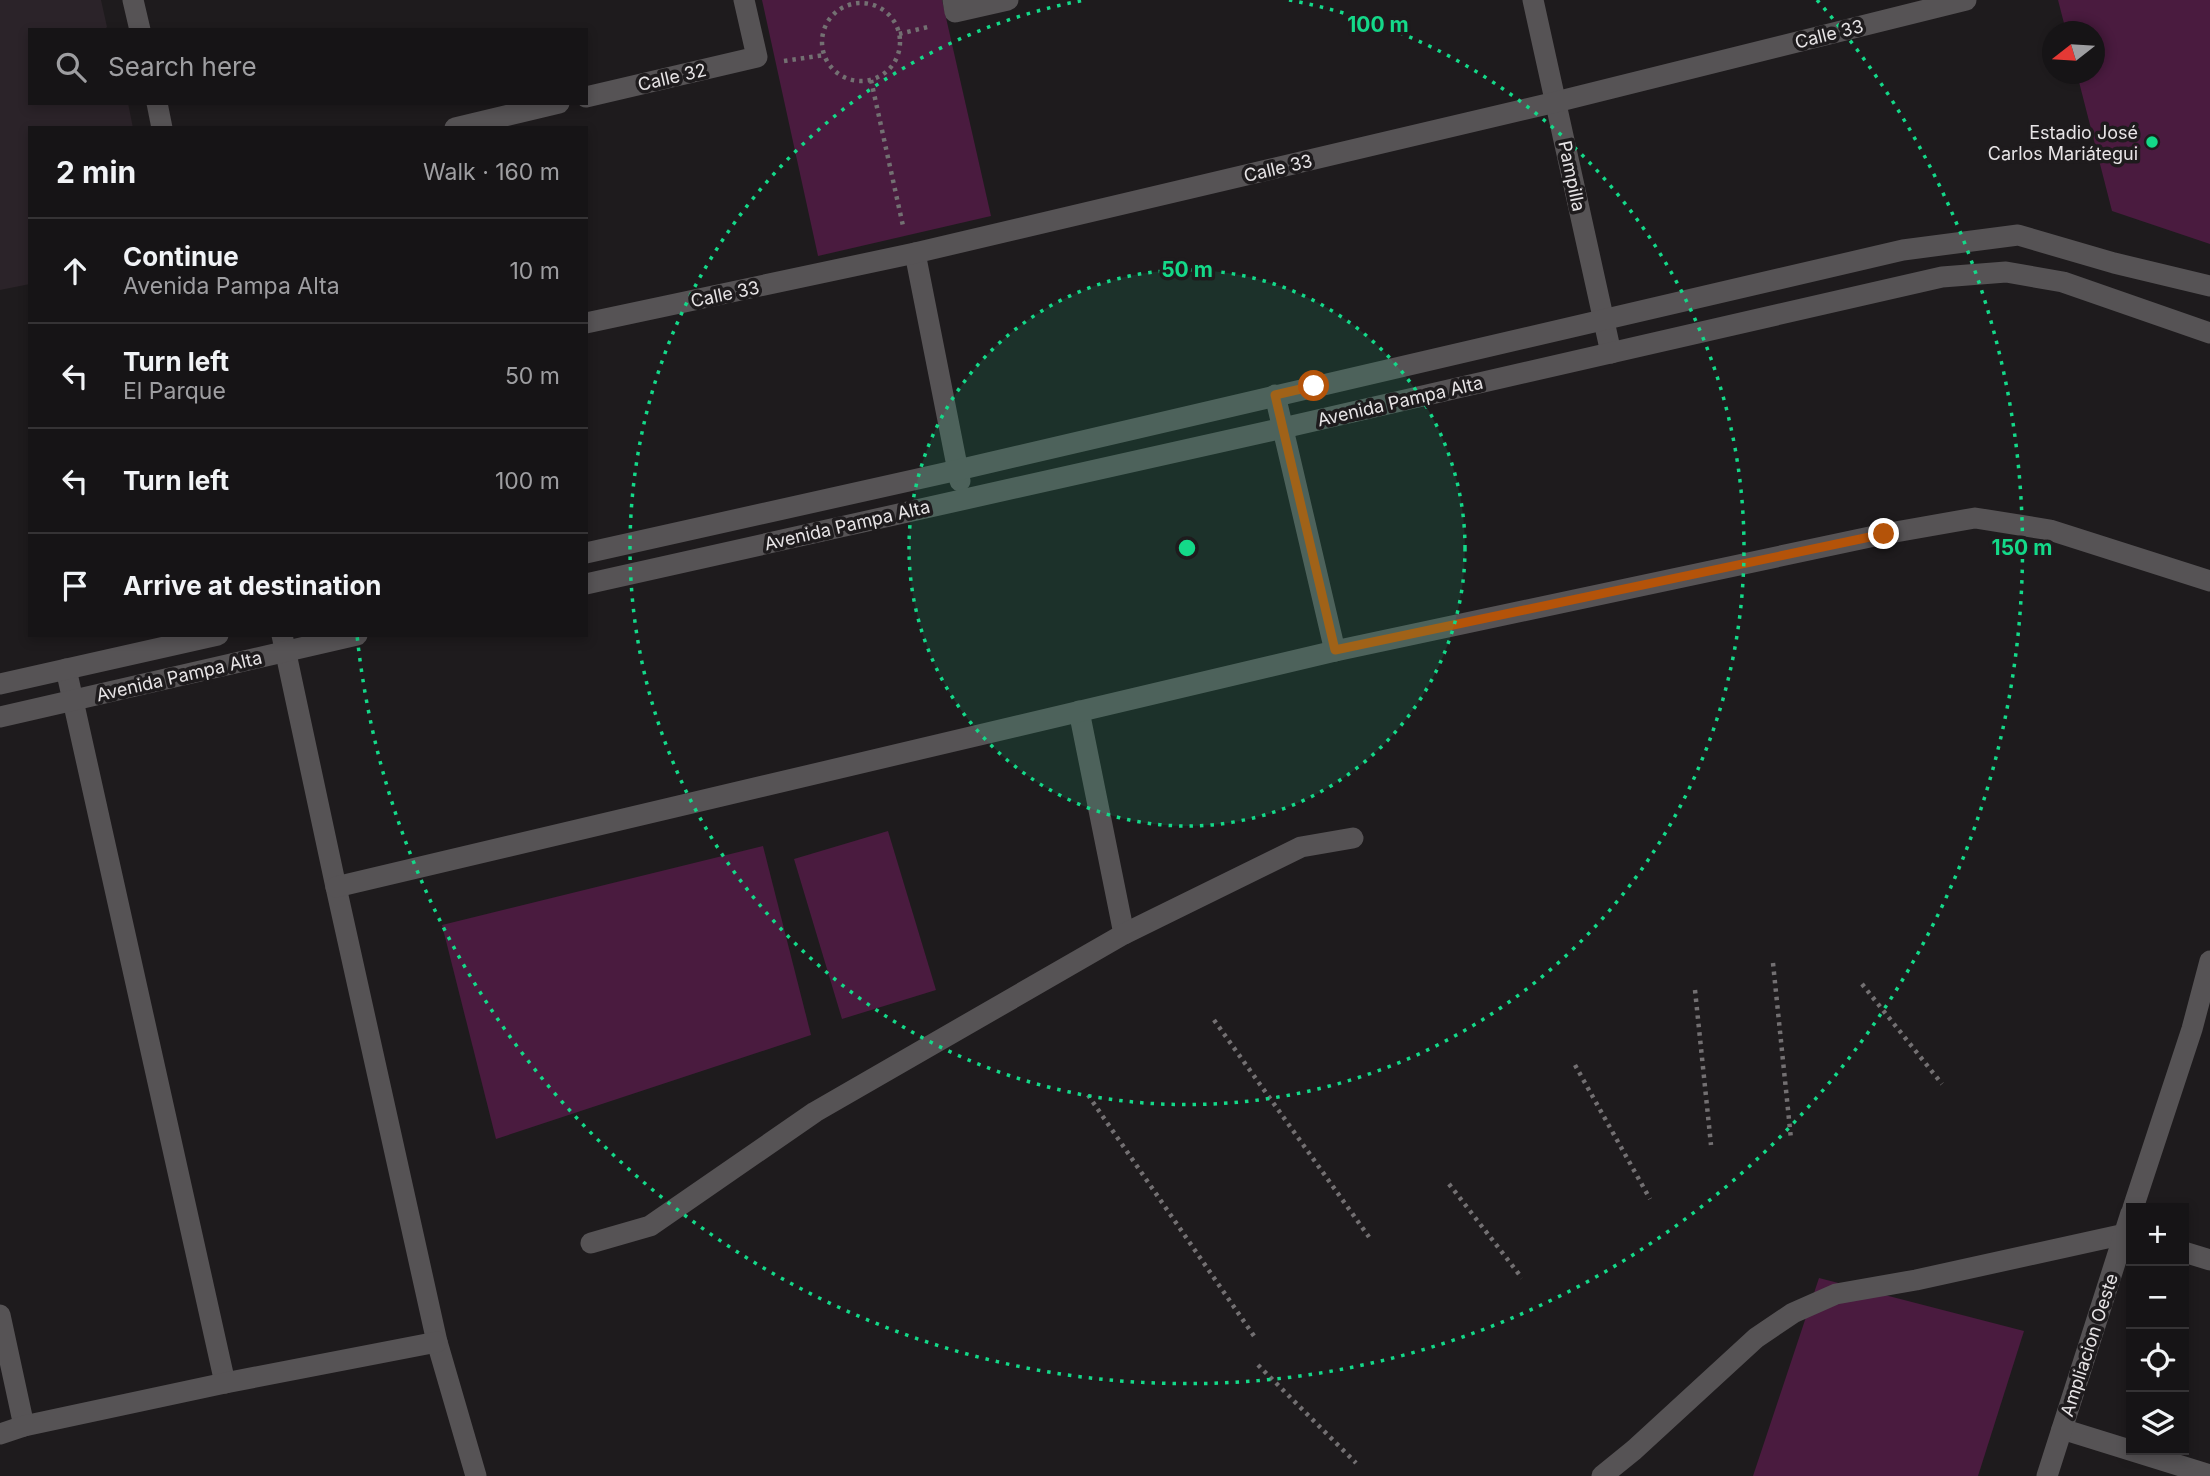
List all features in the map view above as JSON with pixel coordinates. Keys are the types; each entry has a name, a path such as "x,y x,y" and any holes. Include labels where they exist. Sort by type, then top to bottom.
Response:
{"street":[{"path":"133,0 140,28"},
{"path":"744,0 757,57"},
{"path":"954,6 1008,0"},
{"name":"Pampilla","path":"1533,0 1611,353"},
{"name":"Calle 33","path":"588,323 915,253 1556,102 1966,0"},
{"name":"Calle 32","path":"588,97 757,57"},
{"path":"157,105 162,126"},
{"path":"463,126 551,105"},
{"name":"Avenida Pampa Alta","path":"588,553 958,470 1903,250 2018,236 2210,286"},
{"path":"915,253 963,499"},
{"name":"Avenida Pampa Alta","path":"588,584 1283,428 1942,276 2006,272 2063,282 2210,333"},
{"path":"1275,395 1335,650"},
{"path":"336,887 1335,650 1884,534 1975,518 2050,530 2210,581"},
{"name":"Avenida Pampa Alta","path":"0,684 209,637"},
{"name":"Avenida Pampa Alta","path":"0,717 284,643 340,637"},
{"path":"284,643 438,1342 476,1476"},
{"path":"66,669 225,1383"},
{"path":"1079,711 1124,934"},
{"path":"591,1243 650,1226 815,1112 1124,934 1301,847 1353,838"},
{"path":"2135,1203 2201,1031 2210,961"},
{"path":"1602,1476 1756,1338 1793,1313 1836,1294 1916,1280 2126,1235"},
{"name":"Ampliacion Oeste","path":"2047,1476 2126,1241"},
{"path":"2189,1254 2210,1260"},
{"path":"0,1315 24,1426"},
{"path":"0,1434 24,1426 225,1383 438,1342"},
{"path":"2062,1429 2210,1475"}],"path":[{"path":"851,2 878,6 890,14 901,39 899,53 893,65 883,75 870,80 843,76 832,67 824,55 824,29 830,18 851,2"},
{"path":"757,57 779,62 824,55"},
{"path":"870,80 905,233 915,253"},
{"path":"1773,963 1791,1139"},
{"path":"1862,984 1942,1084"},
{"path":"1695,990 1711,1145"},
{"path":"1214,1020 1368,1237"},
{"path":"1575,1065 1650,1199"},
{"path":"1088,1095 1254,1336"},
{"path":"1449,1184 1522,1278"},
{"path":"1258,1365 1356,1463"}],"shaded area":[{"path":"0,0 101,0 106,28 28,28 28,105 128,105 133,126 28,126 28,284 0,290"},
{"path":"762,0 942,0 991,216 818,256"},
{"name":"Estadio José Carlos Mariátegui","path":"2058,0 2210,0 2210,244 2112,211 2080,84 2105,84 2105,21 2063,21"},
{"path":"888,831 936,990 842,1019 794,859"},
{"path":"763,846 811,1035 496,1139 442,925"},
{"path":"1819,1278 2024,1331 1978,1476 1753,1476"}],"place":[{"name":"Estadio José Carlos Mariátegui","path":"2152,142"}],"route":[{"path":"1314,386 1275,395 1335,650 1884,534"}]}
